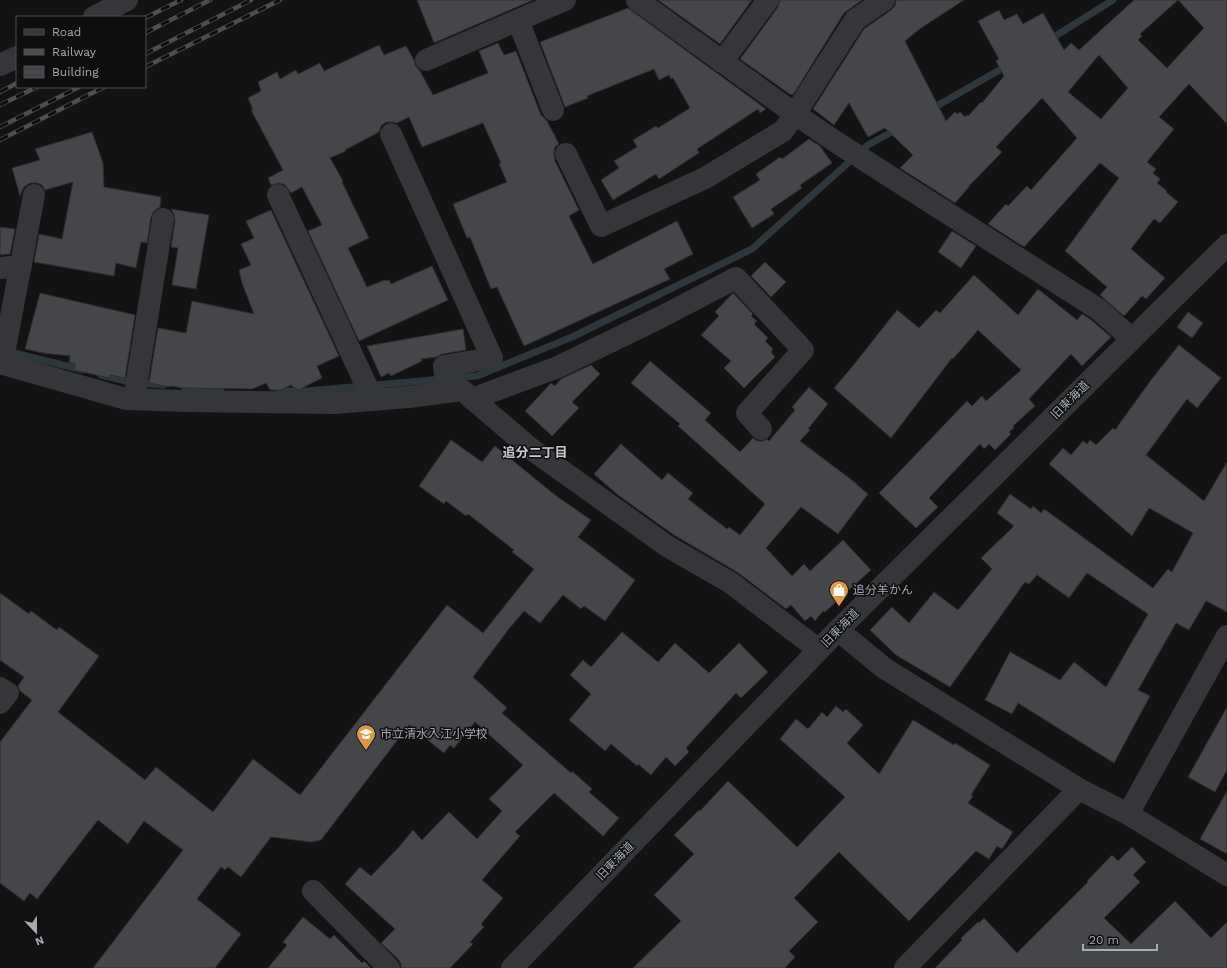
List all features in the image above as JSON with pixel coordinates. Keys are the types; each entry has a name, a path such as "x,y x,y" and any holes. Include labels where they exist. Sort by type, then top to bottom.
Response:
{"street":[{"path":"96,16 127,0"},
{"path":"426,60 565,0"},
{"path":"638,0 722,62 836,142 1098,309 1132,339"},
{"path":"722,62 768,0"},
{"path":"566,154 601,226 705,178 783,131 855,20 884,0"},
{"path":"518,20 553,110"},
{"path":"0,66 16,58"},
{"path":"391,134 492,358 444,366 447,392"},
{"path":"34,195 10,267 1,364 126,399 334,403 462,390 530,448 667,546 731,583 819,650"},
{"path":"278,195 373,400"},
{"path":"134,399 162,219"},
{"name":"旧東海道","path":"512,968 838,630 1132,339 1223,258"},
{"path":"472,399 558,367 659,318 736,278 803,350 747,413 762,429"},
{"path":"838,630 884,668 1080,789 1128,814 1227,875"},
{"path":"1128,814 1227,636"},
{"path":"0,688 8,693 0,703"},
{"path":"913,965 1080,789"},
{"path":"313,891 390,968"}],"building":[{"path":"417,0 533,0 434,43"},
{"path":"658,0 752,0 720,44"},
{"path":"780,0 862,0 844,13 793,95 740,59 778,7"},
{"path":"896,0 964,0 921,28 905,41 946,121 955,112 957,114 960,112 965,117 967,115 968,116 981,102 982,103 1004,76 996,61 999,59 978,21 999,10 1004,20 1017,14 1023,24 1043,13 1064,50 1071,43 1079,50 1134,0 1178,0 1227,0 1227,124 1189,84 1159,117 1174,129 1147,162 1156,169 1153,173 1160,179 1157,183 1178,202 1160,223 1154,219 1131,249 1165,278 1146,299 1142,296 1124,316 1100,295 1107,287 1065,251 1119,178 1100,163 1024,247 988,224 1006,204 1008,206 1027,186 1031,190 1077,138 1042,98 996,147 1002,152 969,186 955,203 900,168 913,155 885,128 868,137 849,103 834,125 813,109 864,29 895,6","holes":["1178,0 1204,28 1167,68 1138,40 1142,36 1140,34","1099,55 1128,88 1101,119 1068,92"]},
{"path":"628,8 766,109 760,113 758,109 697,149 699,153 659,179 656,174 613,200 601,180 619,168 614,161 637,147 633,140 656,126 658,128 690,108 673,78 671,79 669,75 659,80 654,69 587,96 588,98 565,107 540,42"},
{"path":"498,43 504,55 516,51 541,115 547,121 559,144 555,147 555,161 579,210 569,216 593,264 677,221 693,254 664,269 670,279 524,346 497,287 491,289 470,237 467,238 453,204 507,182 499,164 501,163 483,123 422,147 409,117 397,123 386,122 381,126 379,132 345,150 346,151 330,158 343,181 342,182 369,238 348,248 367,287 385,280 389,280 391,284 432,266 448,300 359,341 308,231 322,225 302,187 291,193 285,185 279,183 271,185 268,178 283,170 251,110 253,110 248,98 261,91 258,82 277,72 280,79 296,70 298,74 320,63 324,71 379,45 384,55 406,46 414,60 415,65 420,71 433,95 488,73 479,51"},
{"path":"92,132 103,163 104,187 161,197 160,207 154,211 151,217 147,243 141,242 136,268 116,263 114,276 34,262 39,234 62,239 73,182 45,190 42,185 30,183 24,187 20,196 12,168 40,160 35,149"},
{"path":"809,139 820,146 832,163 800,185 802,188 771,209 774,214 752,228 733,197 760,180 756,174 780,157 782,159"},
{"path":"171,209 209,215 196,289 172,285 178,248 171,247 175,221 174,214"},
{"path":"271,210 339,356 317,366 322,378 298,390 291,385 281,390 270,390 266,383 252,389 184,388 149,383 158,328 186,333 192,301 254,314 242,283 239,270 251,265 241,244 254,238 246,221"},
{"path":"0,227 15,229 10,254 0,255"},
{"path":"952,231 976,246 961,268 938,252"},
{"path":"765,262 786,282 771,297 751,276"},
{"path":"974,275 1018,315 1038,289 1077,320 1082,314 1111,337 1082,366 1071,354 1029,399 1035,406 1013,426 1014,428 1009,432 1011,434 995,450 989,444 984,449 980,444 929,498 938,507 916,528 879,493 967,401 972,406 982,396 986,401 1021,370 978,330 953,359 952,358 891,438 834,388 897,310 919,328 936,310 940,313"},
{"path":"40,293 135,315 125,378 110,375 109,378 74,370 75,364 69,362 70,356 25,349"},
{"path":"733,293 753,314 751,316 757,321 754,324 768,338 765,341 773,349 771,352 775,357 744,388 724,368 731,361 701,335 719,316 715,312"},
{"path":"1188,312 1203,323 1192,338 1177,327"},
{"path":"463,329 466,350 421,359 422,361 391,376 389,373 381,377 367,346"},
{"path":"1179,345 1221,378 1197,408 1187,399 1146,455 1204,501 1227,462 1227,612 1206,601 1189,630 1176,623 1138,690 1150,696 1114,763 1018,703 1012,714 985,700 1010,652 1060,680 1074,662 1106,687 1148,614 1087,573 1069,598 1037,575 1029,584 1025,582 950,687 896,655 870,630 892,607 909,623 934,592 958,610 992,569 981,558 1014,526 997,513 1010,494 1031,509 1033,506 1041,513 1044,509 1153,588 1168,569 1172,572 1193,533 1149,508 1132,536 1049,464 1063,448 1071,455 1083,441 1087,444 1090,440 1096,445 1113,428 1115,430 1151,380"},
{"path":"650,361 711,413 705,420 740,452 753,438 757,441 767,439 769,441 795,410 792,407 809,387 828,404 808,429 810,430 800,441 868,494 838,534 801,507 766,548 792,576 804,564 810,571 843,540 871,570 825,612 823,611 815,621 811,616 805,621 791,605 786,609 737,572 674,535 618,495 594,474 621,444 662,480 668,473 693,493 688,499 727,529 729,527 740,535 765,504 678,426 680,424 631,383"},
{"path":"591,365 600,374 572,402 579,408 552,436 525,411 551,383 555,386 561,379"},
{"path":"451,440 482,462 495,446 555,495 591,520 578,537 635,580 605,621 584,606 581,609 563,595 540,623 524,611 473,677 507,708 502,713 571,773 572,771 592,789 589,792 619,818 603,836 554,793 515,832 520,836 482,880 503,898 481,924 484,927 470,942 473,944 450,968 401,968 401,964 398,959 381,943 395,929 345,884 360,867 371,876 413,830 422,840 449,812 477,839 502,811 489,799 523,765 475,722 454,748 450,745 444,753 409,725 321,840 311,842 271,837 241,877 228,867 225,870 221,867 197,899 241,934 215,968 93,968 183,850 144,821 128,844 98,820 37,899 30,893 24,901 0,883 0,742 32,700 20,691 18,686 24,677 0,660 0,593 29,614 31,611 57,630 59,627 99,656 58,712 145,780 156,767 213,812 253,759 300,795 447,605 483,633 534,569 512,552 514,550 468,514 466,516 446,501 444,504 419,486"},
{"path":"622,632 658,662 675,643 709,673 739,643 768,672 741,698 736,693 686,748 689,752 675,766 666,757 651,775 638,764 637,766 611,744 605,751 569,720 591,694 570,675 583,660 591,667"},
{"path":"836,706 843,712 846,709 863,725 847,743 879,774 913,720 954,745 955,743 990,765 971,795 973,796 968,803 1013,832 1002,849 997,846 989,859 976,851 909,921 839,852 794,898 818,922 789,951 795,957 785,968 633,968 681,921 654,895 694,854 674,835 699,810 700,811 728,781 797,847 845,797 780,739 796,719 808,729 822,712 827,717"},
{"path":"1227,707 1227,770 1215,792 1188,777"},
{"path":"1227,791 1227,854 1200,839"},
{"path":"1132,847 1146,862 1133,875 1140,882 1104,918 1131,944 1175,901 1211,938 1227,922 1227,968 935,968 962,940 961,938 984,918 1017,953 1088,882 1087,881 1112,855 1118,861"},
{"path":"303,917 330,939 334,935 362,963 364,961 371,968 268,968 287,945 283,942"}],"waterway":[{"path":"1049,40 1113,0"},
{"path":"930,110 1008,65"},
{"path":"280,391 307,391 477,376 572,337 752,249 868,145 897,129"},
{"path":"6,351 83,370"},
{"path":"101,375 130,382 164,385"},
{"path":"184,387 221,391"}],"railway":[{"path":"146,18 181,0"},
{"path":"146,32 210,0"},
{"path":"146,53 251,0"},
{"path":"146,67 280,0"},
{"path":"0,92 16,84"},
{"path":"0,105 35,88"},
{"path":"0,127 77,88"},
{"path":"0,140 102,88"}],"place":[{"name":"追分羊かん","path":"839,607"},
{"name":"市立清水入江小学校","path":"366,751"}],"district":[{"name":"追分二丁目","path":"535,452"}]}
